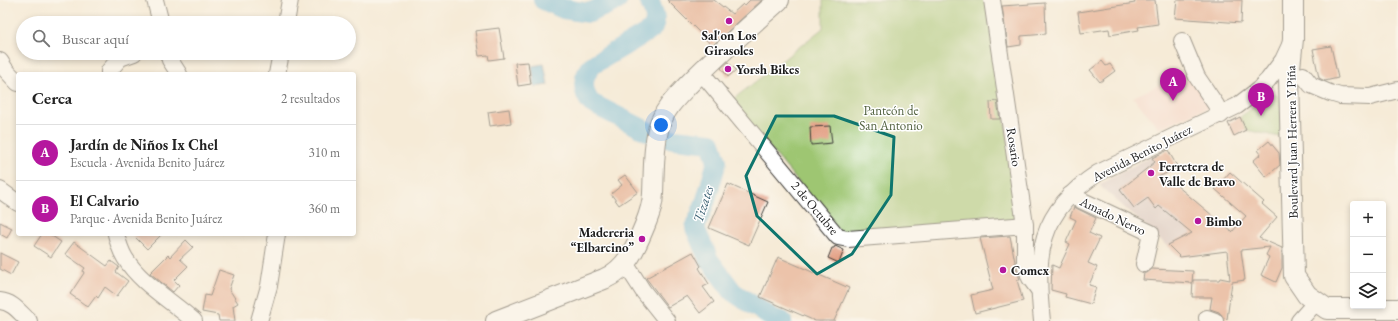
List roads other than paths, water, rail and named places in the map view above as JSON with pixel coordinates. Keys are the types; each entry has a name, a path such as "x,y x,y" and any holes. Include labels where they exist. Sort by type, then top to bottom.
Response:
{"main road":[{"path":"496,321 604,279 625,263 638,241 649,215 652,204 656,135 670,104 701,72 779,0"},
{"path":"1293,0 1293,39"},
{"name":"Boulevard Juan Herrera Y Piña","path":"1293,39 1296,59 1303,75 1308,275 1317,288 1330,298 1350,298"},
{"name":"Boulevard Juan Herrera Y Piña","path":"1293,39 1289,77 1294,276 1302,289 1316,302 1327,309 1398,309"},
{"path":"1386,298 1398,298"}],"street":[{"path":"155,0 159,16"},
{"path":"287,16 290,0"},
{"name":"Rosario","path":"992,0 1025,225 1025,264 1030,278 1039,290"},
{"name":"Avenida Benito Juárez","path":"1042,321 1039,290 1040,253 1046,232 1056,212 1070,195 1084,182 1098,173 1143,150 1238,106 1268,80 1283,60 1293,39"},
{"path":"1182,41 1197,77 1221,114"},
{"path":"0,60 5,69 16,81"},
{"path":"109,72 118,60"},
{"path":"169,60 178,72"},
{"path":"277,72 280,60"},
{"name":"2 de Octubre","path":"701,72 838,237 848,239 1025,225"},
{"path":"1303,75 1311,85 1330,93 1345,96 1370,97 1398,90"},
{"path":"0,190 16,202"},
{"name":"Amado Nervo","path":"1070,195 1151,233 1144,264"},
{"path":"117,236 121,251 130,266 144,280 194,321"},
{"path":"259,321 272,272 277,236"},
{"path":"625,263 643,291 667,321"},
{"path":"0,301 12,304 29,321"},
{"path":"1299,321 1316,302"}],"water":[{"path":"544,64 548,85 535,87 532,66"}],"waterway":[{"name":"Tizates","path":"543,0 563,9 589,13 618,0"},
{"name":"Tizates","path":"649,0 655,19 655,23 651,30 594,64 587,73 584,88 591,103 651,133"},
{"name":"Tizates","path":"666,138 711,143 717,161 706,200 695,228 709,260 733,292 774,319 782,321"}],"place":[{"name":"Sal'on Los Girasoles","path":"729,21"},
{"name":"Yorsh Bikes","path":"728,69"},
{"name":"Jardín de Niños Ix Chel","path":"1173,101"},
{"name":"El Calvario","path":"1261,116"},
{"name":"Ferretera de Valle de Bravo","path":"1151,173"},
{"name":"Bimbo","path":"1198,221"},
{"name":"Madereria “Elbarcino”","path":"642,239"},
{"name":"Comex","path":"1003,270"}],"park label":[{"name":"Panteón de San Antonio","path":"891,118"}]}
